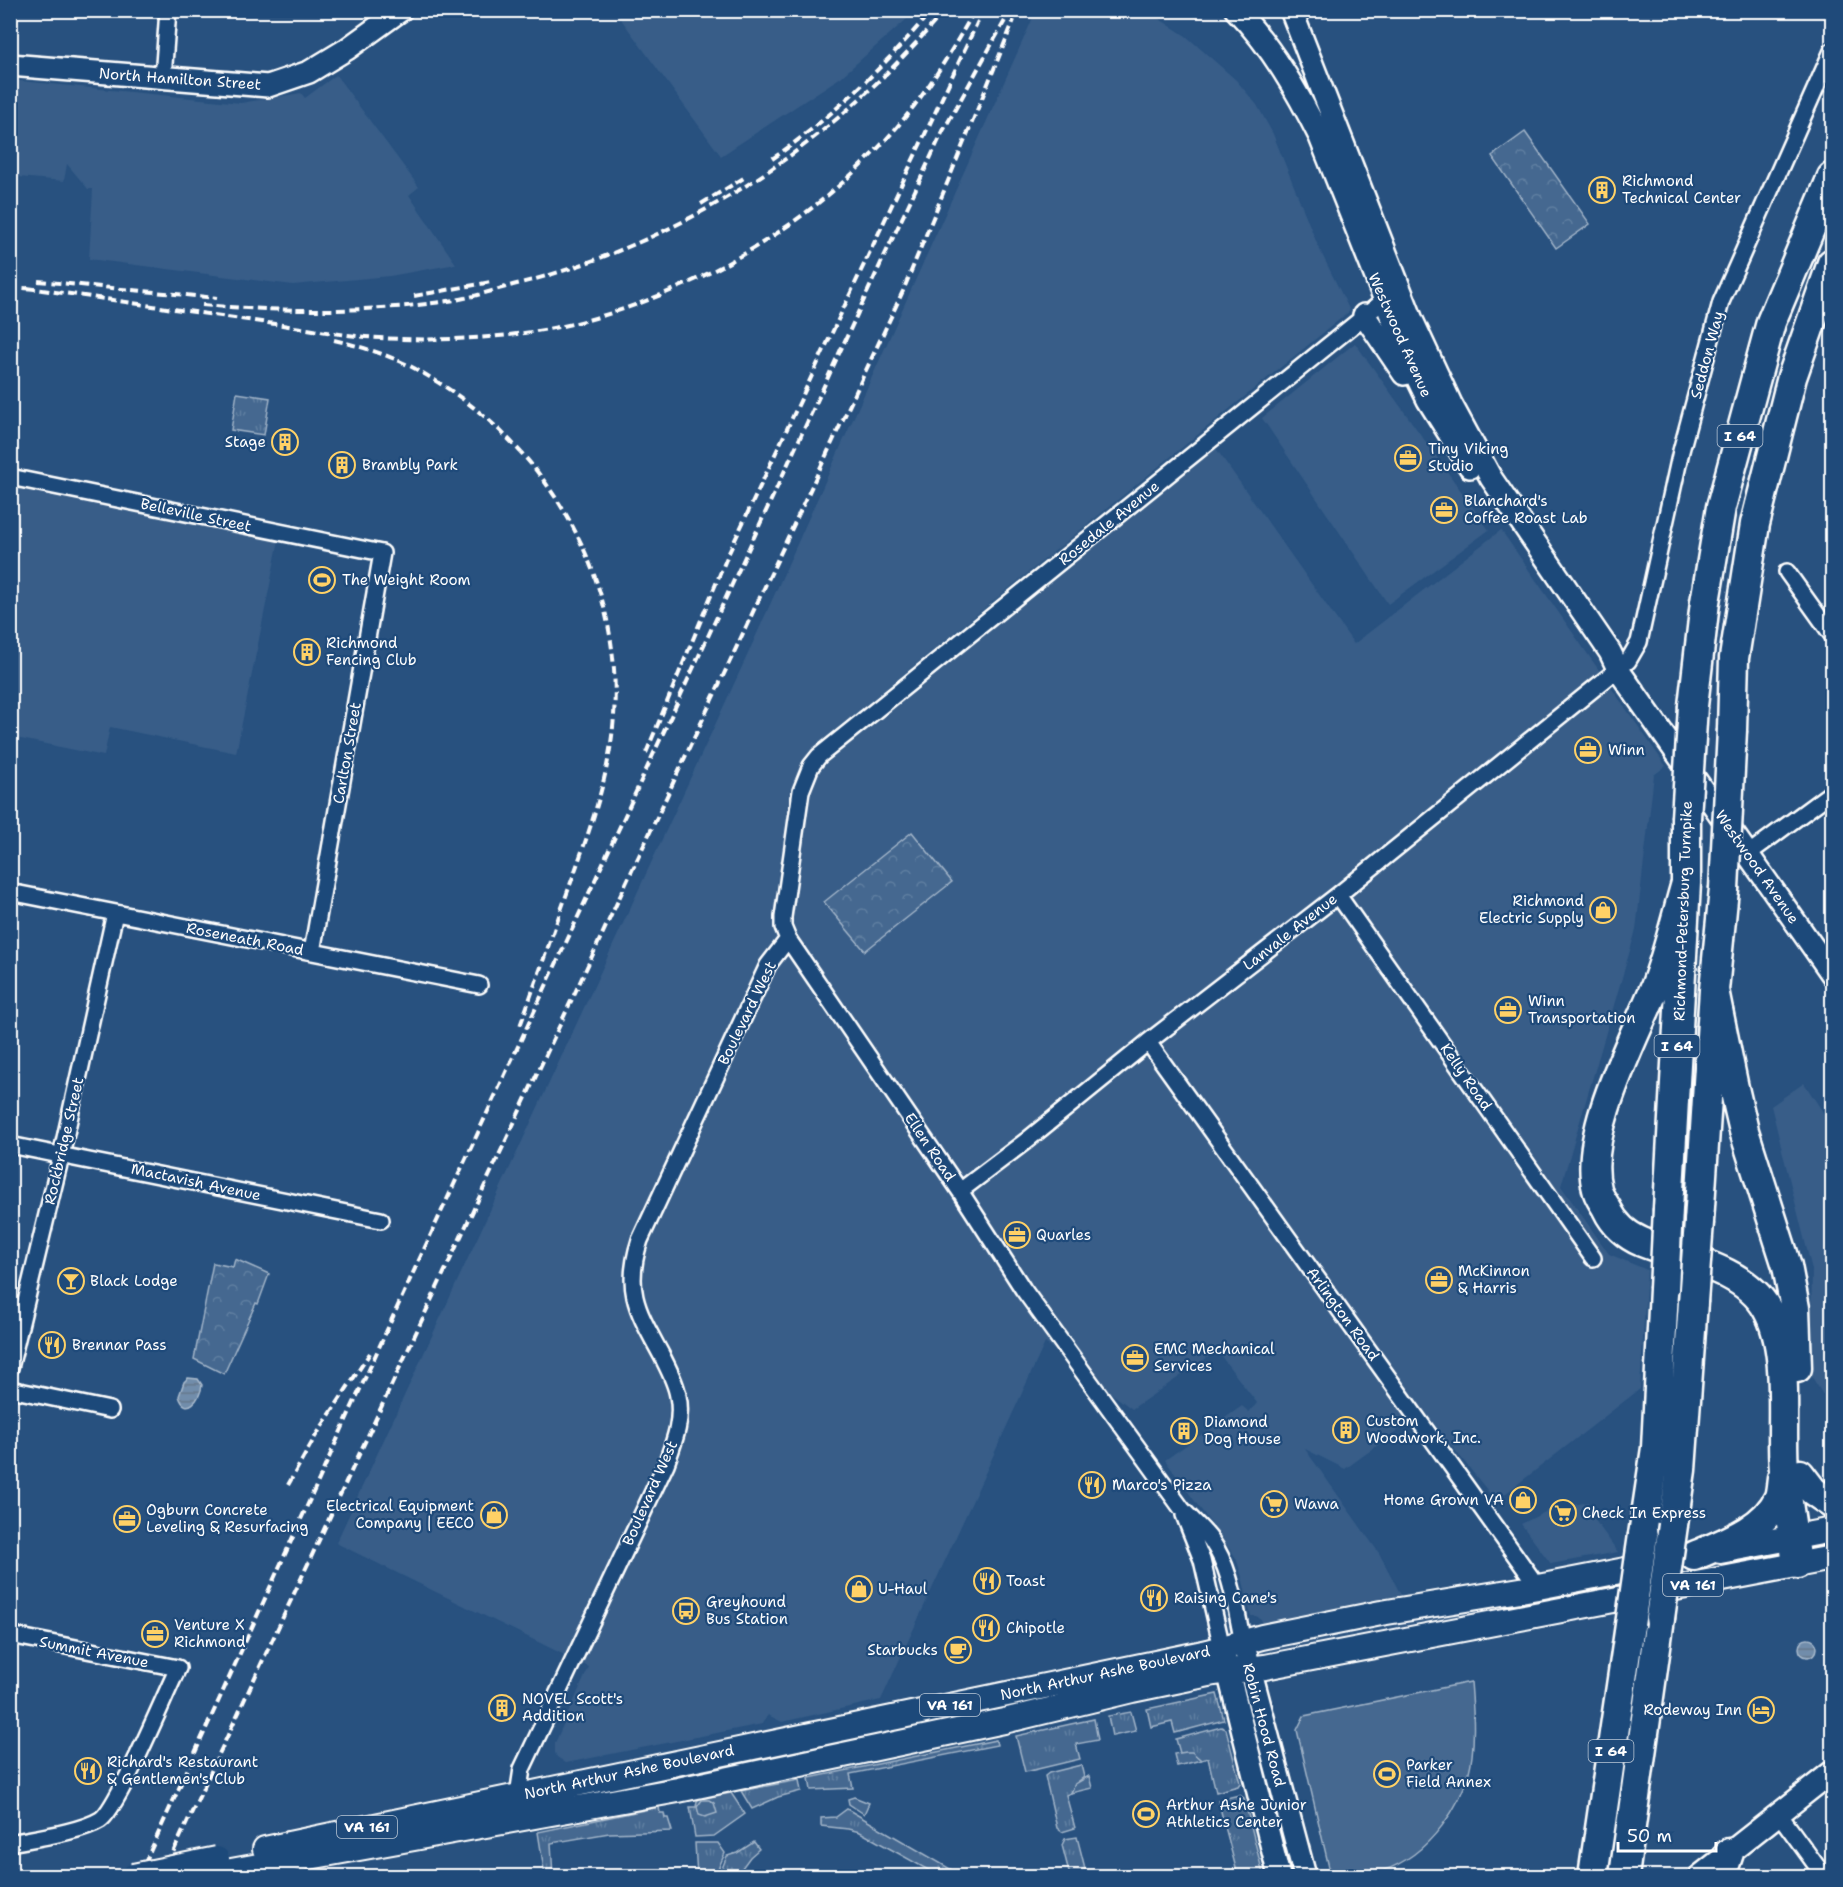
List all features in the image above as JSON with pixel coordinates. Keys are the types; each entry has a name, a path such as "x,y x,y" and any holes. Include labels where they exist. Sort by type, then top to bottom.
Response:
{"highway":[{"name":"Richmond-Petersburg Turnpike","path":"1593,1876 1656,1448 1686,883 1686,818 1694,706 1705,602 1721,507 1771,322 1833,177"},
{"name":"I 64","path":"1625,1872 1681,1470 1714,990 1724,890 1734,658 1755,524 1792,377 1833,263"},
{"path":"1686,883 1656,984 1617,1076 1599,1128 1595,1159 1597,1189 1610,1216 1623,1231 1640,1242 1710,1267 1742,1282 1761,1299 1773,1322 1778,1342 1792,1472 1807,1551"},
{"path":"1694,1556 1734,1538 1757,1524 1768,1514 1792,1472 1795,1308 1787,1266 1742,1120 1714,990"},
{"path":"1792,1472 1823,1499 1833,1504"}],"main road":[{"name":"North Hamilton Street","path":"10,65 268,86 309,72 347,49 401,10"},
{"name":"Westwood Avenue","path":"1236,10 1277,60 1304,105 1391,294 1503,496 1610,652 1618,671 1833,975"},
{"name":"Westwood Avenue","path":"1291,10 1391,294 1410,363 1446,430 1605,661 1618,671"},
{"path":"1364,315 1421,399 1446,430"},
{"name":"North Arthur Ashe Boulevard","path":"1235,1658 1405,1639 1807,1551 1833,1530"},
{"name":"North Arthur Ashe Boulevard","path":"133,1876 212,1870 521,1807 678,1790 799,1765 1047,1711 1132,1690 1381,1613 1538,1587 1694,1556 1807,1551"},
{"path":"1405,1639 1449,1623 1525,1606 1536,1595 1538,1587"},
{"name":"Robin Hood Road","path":"1235,1658 1266,1828 1279,1876"},
{"name":"Robin Hood Road","path":"1235,1658 1305,1876"},
{"path":"1700,1876 1725,1865 1779,1814 1833,1772"},
{"path":"1266,1828 1279,1847 1288,1876"}],"street":[{"path":"163,78 168,10"},
{"name":"Seddon Way","path":"1618,671 1628,661 1639,642 1681,451 1721,302 1833,51"},
{"name":"Rosedale Avenue","path":"819,756 1391,294"},
{"name":"Belleville Street","path":"10,477 382,553"},
{"name":"Carlton Street","path":"312,952 382,553"},
{"path":"1787,572 1833,635"},
{"name":"Lanvale Avenue","path":"960,1191 1026,1142 1148,1042 1338,895 1618,671"},
{"name":"Ellen Road","path":"819,756 804,780 798,805 783,917 783,927 788,939 960,1191 1018,1282 1182,1509 1209,1537 1221,1557 1230,1580 1235,1658"},
{"path":"1748,854 1833,792"},
{"name":"Roseneath Road","path":"10,892 479,986"},
{"name":"Kelly Road","path":"1338,895 1593,1258"},
{"name":"Rockbridge Street","path":"10,1368 61,1156 115,913"},
{"name":"Boulevard West","path":"521,1807 522,1769 666,1464 677,1432 679,1419 677,1389 640,1314 633,1292 634,1256 768,965 788,939"},
{"name":"Arlington Road","path":"1148,1042 1538,1587"},
{"name":"Mactavish Avenue","path":"10,1145 381,1220"},
{"path":"10,1389 110,1410"},
{"name":"Ellen Road","path":"1182,1509 1235,1658"},
{"name":"Summit Avenue","path":"10,1635 178,1668 119,1795 106,1816 79,1828 10,1843"},
{"path":"1779,1814 1824,1876"}],"shaded area":[{"path":"615,11 916,11 841,77 721,156"},
{"path":"1036,11 1147,11 1186,36 1236,80 1257,105 1273,134 1318,246 1350,311 820,742 832,755 1205,433 1354,644 1501,530 1666,766 1654,775 1636,930 1561,1186 1609,1254 1647,1270 1640,1389 1496,1501 1424,1412 1345,1469 1305,1449 1379,1553 1401,1595 1262,1623 1261,1619 1251,1616 1236,1558 1165,1460 1242,1406 1249,1412 1257,1403 1217,1351 1132,1409 1045,1343 881,1700 782,1722 768,1715 762,1724 566,1763 557,1757 555,1743 589,1667 336,1543 746,658"},
{"path":"336,75 419,187 409,195 456,264 390,276 293,285 89,259 93,189 88,189 67,164 64,181 18,177 11,162 11,80 241,103 301,93 305,98"},
{"path":"1355,343 1489,530 1388,604 1262,418"},
{"path":"11,484 279,540 236,753 110,727 104,756 11,737"},
{"path":"1804,1083 1832,1126 1832,1409 1810,1374 1812,1270 1771,1106"},
{"path":"188,1378 198,1379 202,1385 196,1400 189,1406 182,1402 179,1396"},
{"path":"1588,1502 1589,1512 1618,1552 1551,1564 1521,1524 1549,1510"},
{"path":"1808,1639 1814,1642 1817,1648 1814,1654 1808,1657 1802,1654 1799,1648 1802,1642"}],"green space":[{"path":"1525,132 1590,224 1556,248 1492,156"},
{"path":"237,393 270,398 264,435 231,430"},
{"path":"912,832 952,882 865,951 824,902"},
{"path":"235,1259 269,1274 258,1304 256,1303 224,1374 194,1359 213,1263 233,1267"},
{"name":"Parker Field Annex","path":"1471,1682 1474,1728 1472,1756 1462,1792 1442,1826 1429,1841 1399,1864 1369,1874 1331,1876 1297,1730 1304,1716"},
{"path":"1217,1694 1224,1720 1175,1733 1172,1722 1151,1727 1147,1709"},
{"path":"982,1708 983,1712 907,1727 802,1756 728,1769 728,1766 787,1755 887,1727"},
{"path":"1131,1712 1136,1731 1112,1736 1108,1716"},
{"path":"1094,1719 1098,1740 1076,1744 1080,1759 1025,1772 1016,1736"},
{"path":"1221,1727 1226,1729 1240,1783 1238,1786 1216,1792 1208,1758 1201,1760 1191,1754 1180,1753 1176,1739"},
{"path":"996,1740 997,1745 850,1774 853,1788 811,1790 809,1778"},
{"path":"1192,1752 1201,1760 1177,1766 1174,1754"},
{"path":"1081,1765 1084,1777 1075,1784 1071,1793 1066,1795 1075,1828 1062,1832 1057,1828 1045,1776"},
{"path":"1089,1776 1092,1788 1071,1793 1075,1784"},
{"path":"799,1780 801,1791 778,1797 752,1809 741,1791"},
{"path":"731,1793 745,1814 714,1836 695,1837 690,1807 696,1807 700,1799"},
{"path":"1239,1795 1244,1798 1263,1874 1261,1876 1238,1876 1218,1800"},
{"path":"854,1797 869,1803 864,1814 849,1804 848,1799"},
{"path":"702,1800 714,1803 717,1813 705,1817 699,1815 697,1807"},
{"path":"659,1807 660,1813 664,1813 665,1818 668,1818 672,1831 609,1833 551,1843 553,1876 545,1876 538,1832"},
{"path":"847,1809 952,1870 955,1876 939,1876 860,1832 821,1826 821,1818 836,1817"},
{"path":"1077,1837 1087,1876 1070,1876 1062,1845 1065,1839"},
{"path":"754,1842 759,1849 736,1876 719,1876 727,1856 737,1853"},
{"path":"695,1843 718,1843 725,1853 715,1876 697,1876"}],"railway":[{"path":"772,159 816,126 857,90 932,10"},
{"path":"202,305 329,310 424,304 472,296 584,264 643,240 700,212 754,180 806,144 855,103 901,59 945,10"},
{"path":"27,288 338,334 380,338 488,337 542,330 595,318 641,303 686,284 771,237 811,209 848,178 883,143 914,106 975,10"},
{"path":"139,1876 406,1288 874,278 943,131 1011,10"},
{"path":"162,1876 903,291 1014,20"},
{"path":"646,753 727,557 978,21"},
{"path":"701,204 747,176"},
{"path":"38,281 217,298"},
{"path":"414,296 491,282"},
{"path":"10,287 35,289"},
{"path":"334,340 378,352 419,371 467,403 510,441 547,484 576,533 597,585 611,640 615,697 609,755 587,837 520,1026"},
{"path":"288,1485 315,1437 370,1353"}],"place":[{"name":"Richmond Technical Center","path":"1602,190"},
{"name":"Stage","path":"285,442"},
{"name":"Tiny Viking Studio","path":"1408,458"},
{"name":"Brambly Park","path":"342,465"},
{"name":"Blanchard's Coffee Roast Lab","path":"1444,510"},
{"name":"The Weight Room","path":"322,580"},
{"name":"Richmond Fencing Club","path":"307,652"},
{"name":"Winn","path":"1588,750"},
{"name":"Richmond Electric Supply","path":"1603,910"},
{"name":"Winn Transportation","path":"1508,1010"},
{"name":"Quarles","path":"1017,1235"},
{"name":"McKinnon & Harris","path":"1439,1280"},
{"name":"Black Lodge","path":"71,1281"},
{"name":"Brennar Pass","path":"52,1345"},
{"name":"EMC Mechanical Services","path":"1135,1358"},
{"name":"Custom Woodwork, Inc.","path":"1346,1430"},
{"name":"Diamond Dog House","path":"1184,1431"},
{"name":"Marco's Pizza","path":"1092,1485"},
{"name":"Home Grown VA","path":"1523,1500"},
{"name":"Wawa","path":"1274,1504"},
{"name":"Check In Express","path":"1563,1513"},
{"name":"Electrical Equipment Company | EECO","path":"494,1515"},
{"name":"Ogburn Concrete Leveling & Resurfacing","path":"127,1519"},
{"name":"Toast","path":"987,1581"},
{"name":"U-Haul","path":"859,1589"},
{"name":"Raising Cane's","path":"1154,1598"},
{"name":"Greyhound Bus Station","path":"686,1611"},
{"name":"Chipotle","path":"986,1628"},
{"name":"Venture X Richmond","path":"155,1634"},
{"name":"Starbucks","path":"958,1650"},
{"name":"NOVEL Scott's Addition","path":"502,1708"},
{"name":"Rodeway Inn","path":"1761,1710"},
{"name":"Richard's Restaurant & Gentlemen's Club","path":"88,1771"},
{"name":"Parker Field Annex","path":"1387,1774"},
{"name":"Arthur Ashe Junior Athletics Center","path":"1146,1814"}]}
